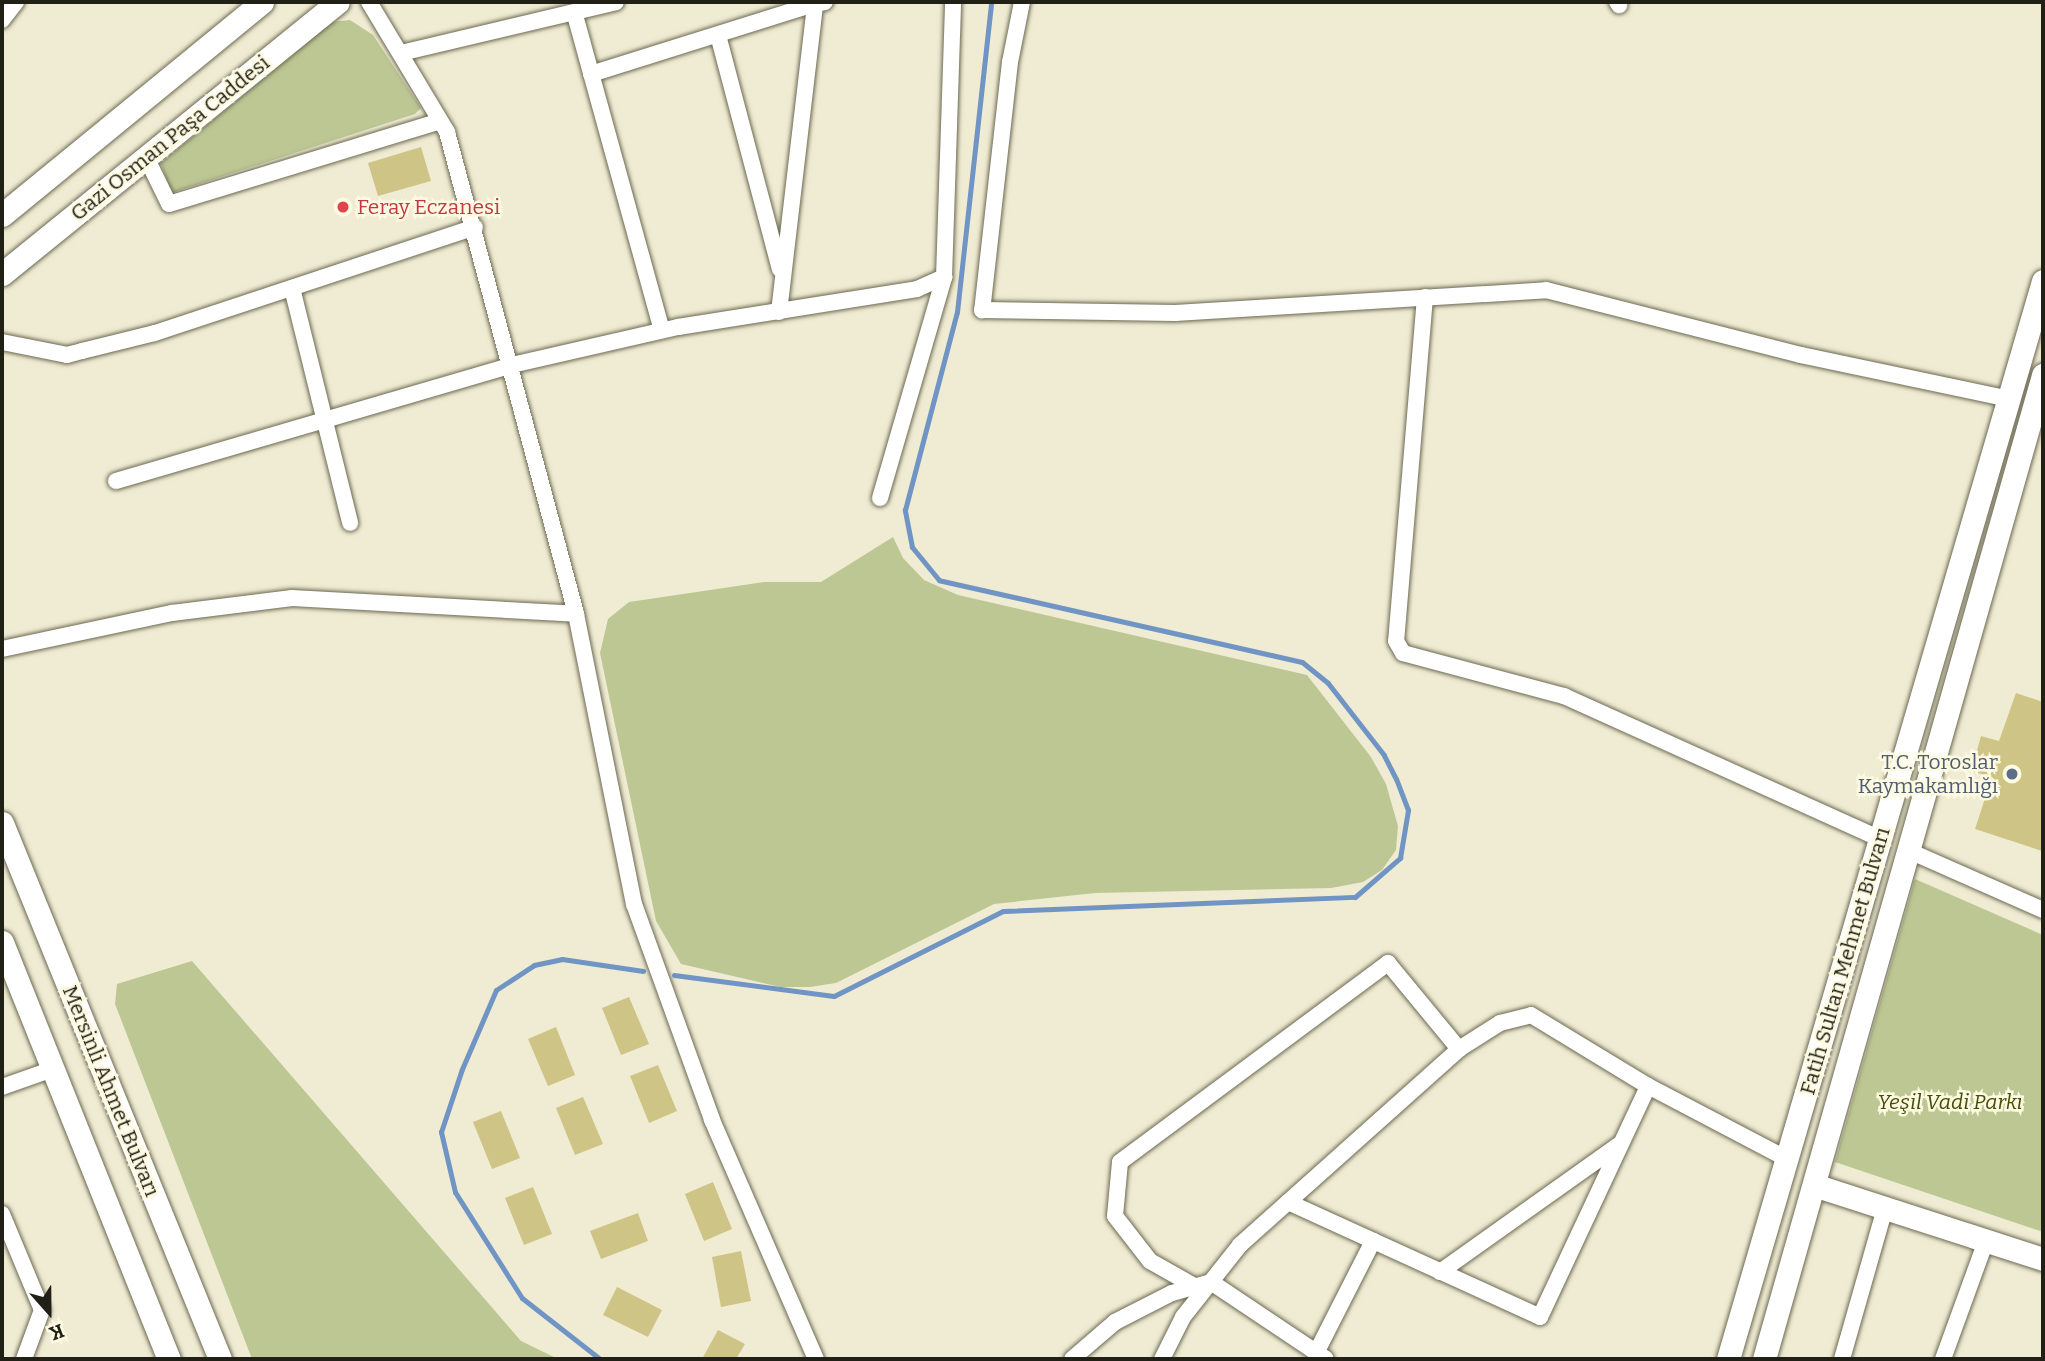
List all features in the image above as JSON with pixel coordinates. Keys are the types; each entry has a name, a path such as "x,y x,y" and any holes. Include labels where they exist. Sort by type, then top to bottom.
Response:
{"street":[{"path":"2,20 16,2"},
{"path":"2,215 262,2"},
{"name":"Gazi Osman Paşa Caddesi","path":"2,275 338,2"},
{"path":"369,2 440,121 475,227 576,614 634,904 712,1120 816,1359"},
{"path":"401,53 575,15 616,2"},
{"path":"880,498 944,276 953,2"},
{"path":"1022,2 1010,62 982,310 1175,313 1546,290 1801,355 2009,399"},
{"path":"591,75 820,3 779,312"},
{"path":"575,15 662,330"},
{"path":"718,34 783,280"},
{"path":"146,158 169,204 440,121"},
{"path":"2,342 67,355 155,333 475,227"},
{"path":"116,481 512,365 662,330 917,289 944,276"},
{"name":"Fatih Sultan Mehmet Bulvarı","path":"1728,1359 2043,281"},
{"path":"292,288 350,523"},
{"path":"1425,297 1396,641 1403,653 1564,696 1880,839"},
{"name":"Fatih Sultan Mehmet Bulvarı","path":"1764,1359 1907,850 2040,399 2043,375"},
{"path":"2,649 172,613 292,598 576,614"},
{"name":"Mersinli Ahmet Bulvarı","path":"2,823 220,1359"},
{"path":"1907,850 2043,910"},
{"path":"2,942 169,1359"},
{"path":"1373,1241 1321,1356 1203,1287 1150,1261 1115,1216 1120,1162 1388,962 1459,1049"},
{"path":"1162,1359 1183,1317 1203,1287 1240,1245 1459,1049 1500,1023 1531,1015 1648,1086 1787,1159"},
{"path":"2,1087 52,1069"},
{"path":"1288,1202 1540,1317 1648,1086"},
{"path":"1440,1272 1621,1144"},
{"path":"1814,1185 2043,1259"},
{"path":"1842,1359 1885,1208"},
{"path":"2,1214 42,1310 24,1359"},
{"path":"1943,1359 1986,1241"},
{"path":"1072,1359 1115,1322 1203,1287"}],"green space":[{"path":"350,20 373,35 421,108 415,114 171,193 161,163 332,22"},
{"path":"893,537 903,558 924,580 958,595 1307,675 1371,757 1386,784 1398,826 1396,850 1382,870 1363,882 1331,888 1095,893 994,904 836,983 810,987 780,987 681,964 656,921 600,653 608,619 629,602 764,582 821,582"},
{"name":"Yeşil Vadi Parkı","path":"1915,879 2043,935 2043,1232 1835,1162"},
{"path":"192,961 521,1341 558,1359 252,1359 115,1004 117,984"}],"building":[{"path":"421,147 431,181 378,196 368,163"},
{"name":"T.C. Toroslar Kaymakamlığı","path":"2016,693 2043,702 2042,851 1975,829 1992,777 1971,771 1981,736 1999,741"},
{"path":"629,997 649,1044 621,1055 602,1008"},
{"path":"556,1027 575,1075 548,1086 528,1039"},
{"path":"658,1065 677,1111 649,1123 630,1076"},
{"path":"583,1097 603,1144 575,1155 556,1108"},
{"path":"501,1111 520,1158 492,1169 473,1122"},
{"path":"713,1182 732,1229 704,1241 685,1194"},
{"path":"533,1187 552,1234 524,1245 505,1198"},
{"path":"638,1213 648,1241 601,1259 590,1231"},
{"path":"741,1251 751,1301 721,1307 712,1257"},
{"path":"617,1287 662,1310 648,1337 603,1315"},
{"path":"718,1330 745,1344 736,1359 702,1359"}],"waterway":[{"path":"674,975 834,996 1003,911 1355,897 1400,858 1408,810 1396,779 1384,755 1328,683 1302,662 939,580 912,547 905,510 957,312 991,2"},
{"path":"600,1359 522,1298 455,1192 441,1132 462,1069 496,990 534,965 562,959 643,971"}],"place":[{"name":"Feray Eczanesi","path":"343,207"},
{"name":"T.C. Toroslar Kaymakamlığı","path":"2012,774"}]}
